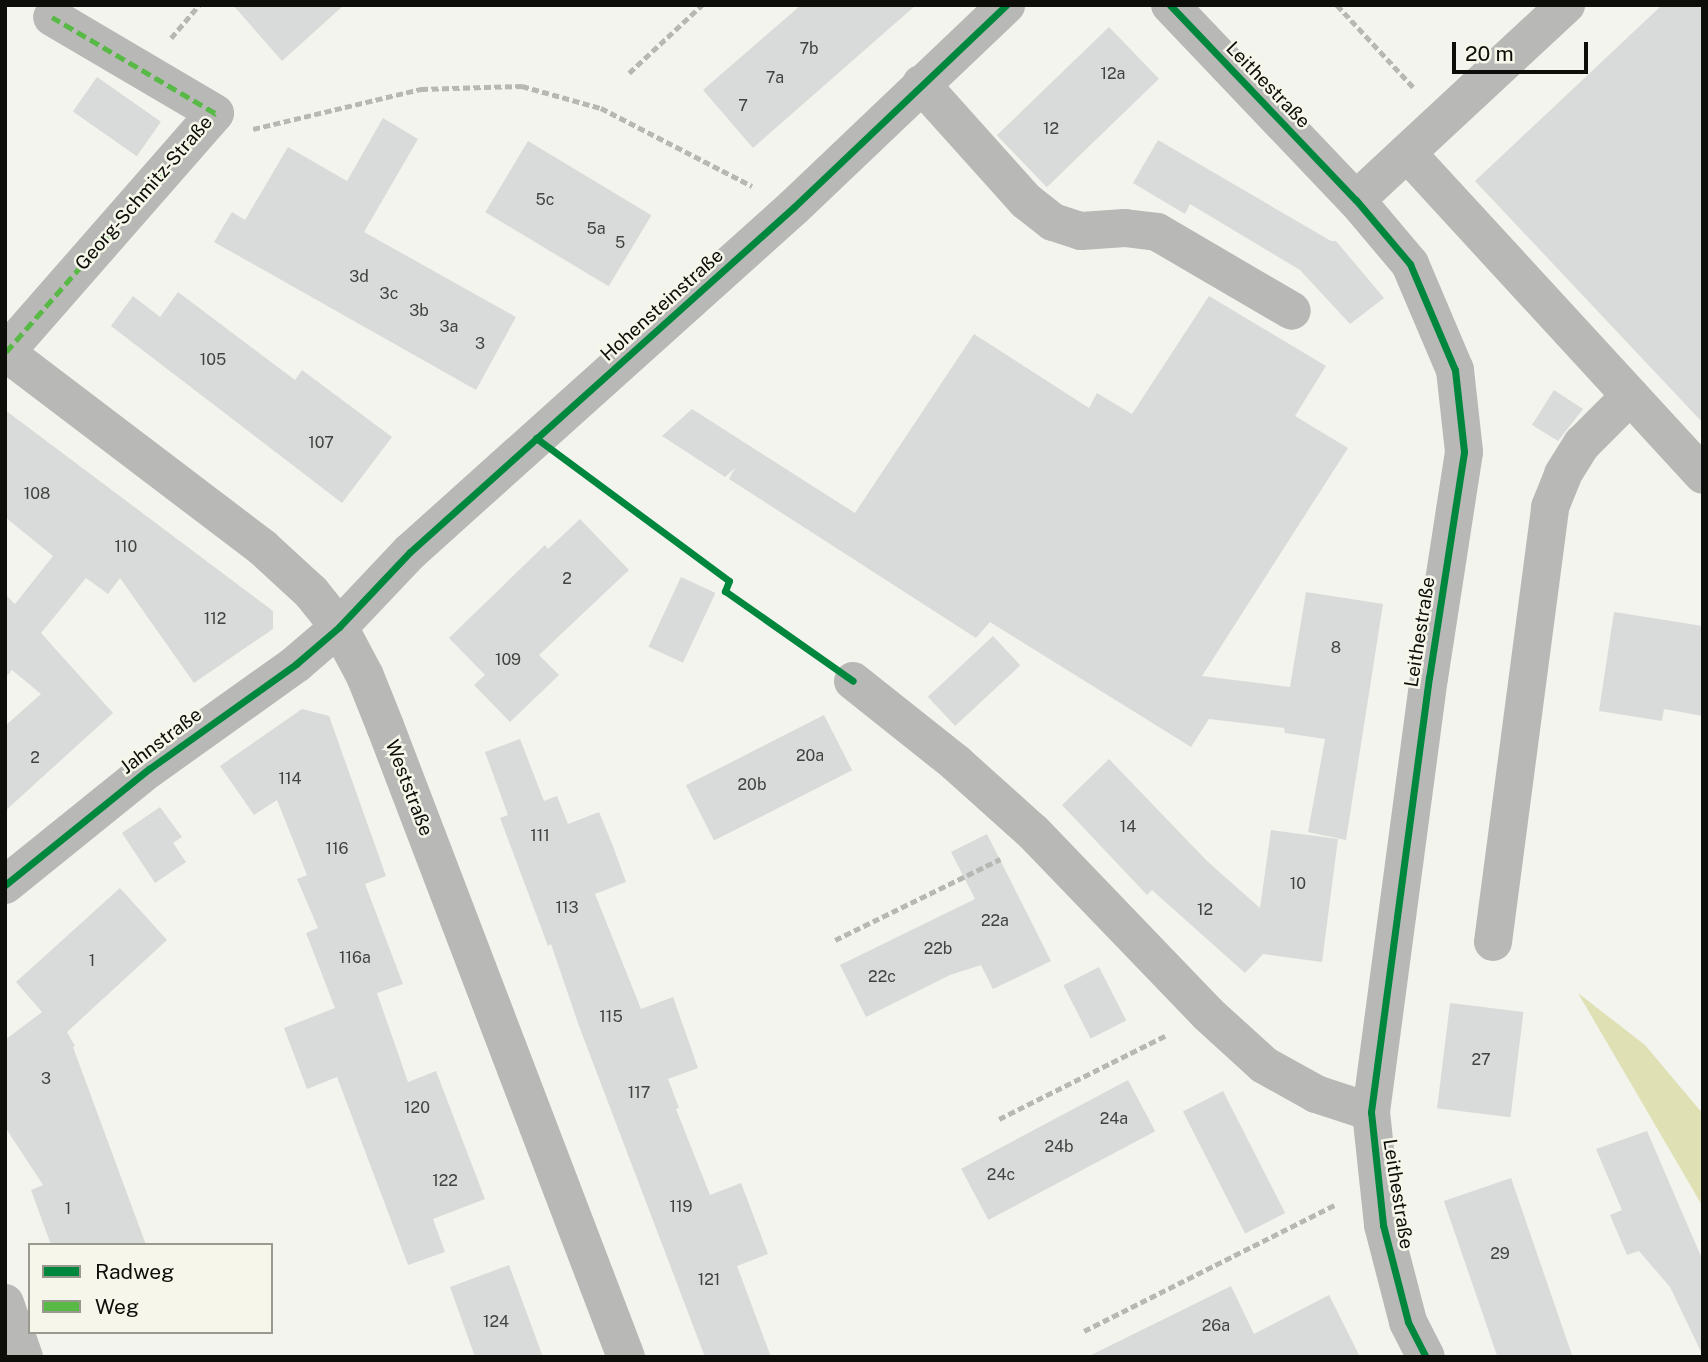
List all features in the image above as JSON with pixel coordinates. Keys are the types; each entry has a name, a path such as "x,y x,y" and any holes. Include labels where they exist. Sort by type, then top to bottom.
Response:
{"street":[{"name":"Hohensteinstraße","path":"339,627 410,552 794,207 1006,5"},
{"name":"Leithestraße","path":"1170,5 1356,200 1409,264 1455,370 1464,452 1429,677 1371,1112 1383,1224 1408,1322 1426,1357"},
{"path":"1356,200 1566,5"},
{"name":"Georg-Schmitz-Straße","path":"5,352 215,113 51,17"},
{"path":"921,84 1026,201 1053,222 1081,232 1125,228 1157,232 1293,312"},
{"path":"1407,153 1703,475"},
{"name":"Weststraße","path":"5,352 283,564 311,592 339,627 365,676 385,726 626,1357"},
{"path":"1493,942 1550,507 1563,474 1582,444 1630,396"},
{"name":"Jahnstraße","path":"5,885 149,769 296,664 339,627"},
{"path":"853,681 956,763 1036,836 1208,1014 1264,1065 1316,1094 1371,1112"},
{"path":"5,1303 24,1357"}],"path":[{"path":"629,73 702,5"},
{"path":"1336,5 1443,119"},
{"path":"215,113 247,129 421,89 522,86 601,108 794,207"},
{"path":"835,940 1036,836"},
{"path":"999,1119 1208,1014"},
{"path":"1084,1331 1377,1183"}],"green space":[{"path":"1578,993 1645,1045 1703,1114 1703,1207"}],"building":[{"path":"233,5 344,5 282,61"},
{"path":"801,5 916,5 753,148 703,90"},
{"path":"1662,5 1703,5 1703,423 1475,181"},
{"path":"1109,27 1159,79 1047,187 997,135"},
{"path":"97,77 161,122 137,156 73,111"},
{"path":"383,118 418,139 364,232 516,317 476,390 214,242 232,212 245,220 288,147 347,181"},
{"path":"1158,140 1331,241 1336,241 1384,298 1350,324 1300,270 1190,204 1185,214 1133,183"},
{"path":"528,141 651,215 609,286 485,212"},
{"path":"178,292 295,380 302,370 392,437 342,503 111,326 133,296 160,317"},
{"path":"1209,296 1326,366 1295,416 1348,448 1202,676 1290,687 1306,592 1383,604 1346,840 1308,832 1325,739 1285,733 1284,728 1209,719 1191,747 990,622 976,638 729,479 735,468 725,477 662,436 692,409 855,513 974,334 1089,408 1097,393 1132,414"},
{"path":"1554,390 1583,409 1558,441 1532,425"},
{"path":"5,410 273,611 273,629 194,683 120,578 108,594 86,578 41,633 113,713 5,811 5,726 41,694 12,670 5,678 5,594 15,604 53,556 5,517"},
{"path":"580,519 629,570 539,655 559,675 510,722 474,685 485,675 449,638 545,545 548,549"},
{"path":"681,577 715,593 683,663 648,647"},
{"path":"1614,612 1703,626 1703,716 1664,709 1662,721 1599,711"},
{"path":"993,636 1020,665 955,726 928,697"},
{"path":"302,709 329,716 386,876 365,884 403,984 377,993 408,1082 436,1071 485,1199 433,1219 445,1252 408,1265 337,1077 307,1089 284,1028 335,1008 306,933 318,928 297,879 307,875 277,800 254,815 220,766"},
{"path":"824,715 852,770 714,841 686,785"},
{"path":"520,739 544,801 557,796 568,824 599,812 613,846 626,882 595,894 641,1009 673,997 698,1068 668,1079 679,1108 676,1109 710,1195 741,1183 768,1254 737,1266 771,1357 705,1357 579,1026 551,944 548,946 500,818 508,815 485,752"},
{"path":"1109,759 1207,861 1260,908 1271,830 1338,839 1322,962 1263,954 1245,973 1152,890 1147,895 1062,805"},
{"path":"160,807 182,837 173,843 186,862 155,883 122,833"},
{"path":"987,834 1051,961 993,989 981,965 950,975 866,1017 840,965 975,899 951,852"},
{"path":"120,888 167,940 67,1032 75,1046 73,1047 145,1243 50,1243 31,1190 43,1185 5,1127 5,1040 42,1012 16,982"},
{"path":"1099,967 1126,1020 1091,1039 1063,985"},
{"path":"1450,1003 1523,1012 1511,1117 1437,1108"},
{"path":"1128,1080 1155,1131 988,1220 961,1169"},
{"path":"1223,1091 1285,1213 1245,1233 1183,1111"},
{"path":"1647,1131 1703,1261 1703,1356 1670,1287 1639,1251 1627,1255 1610,1215 1622,1210 1596,1149"},
{"path":"1511,1178 1573,1357 1498,1357 1444,1201"},
{"path":"509,1265 543,1357 475,1357 450,1287"},
{"path":"1231,1286 1254,1334 1329,1295 1360,1357 1087,1357"}],"marked path":[{"path":"6,352 215,113 52,17"}],"cycle path":[{"path":"5,885 149,769 296,664 339,627 410,552 794,207 1006,5"},
{"path":"1170,5 1356,200 1410,264 1455,370 1464,452 1429,677 1371,1112 1383,1225 1408,1322 1426,1357"},
{"path":"536,438 729,581 725,591 853,681"}]}
